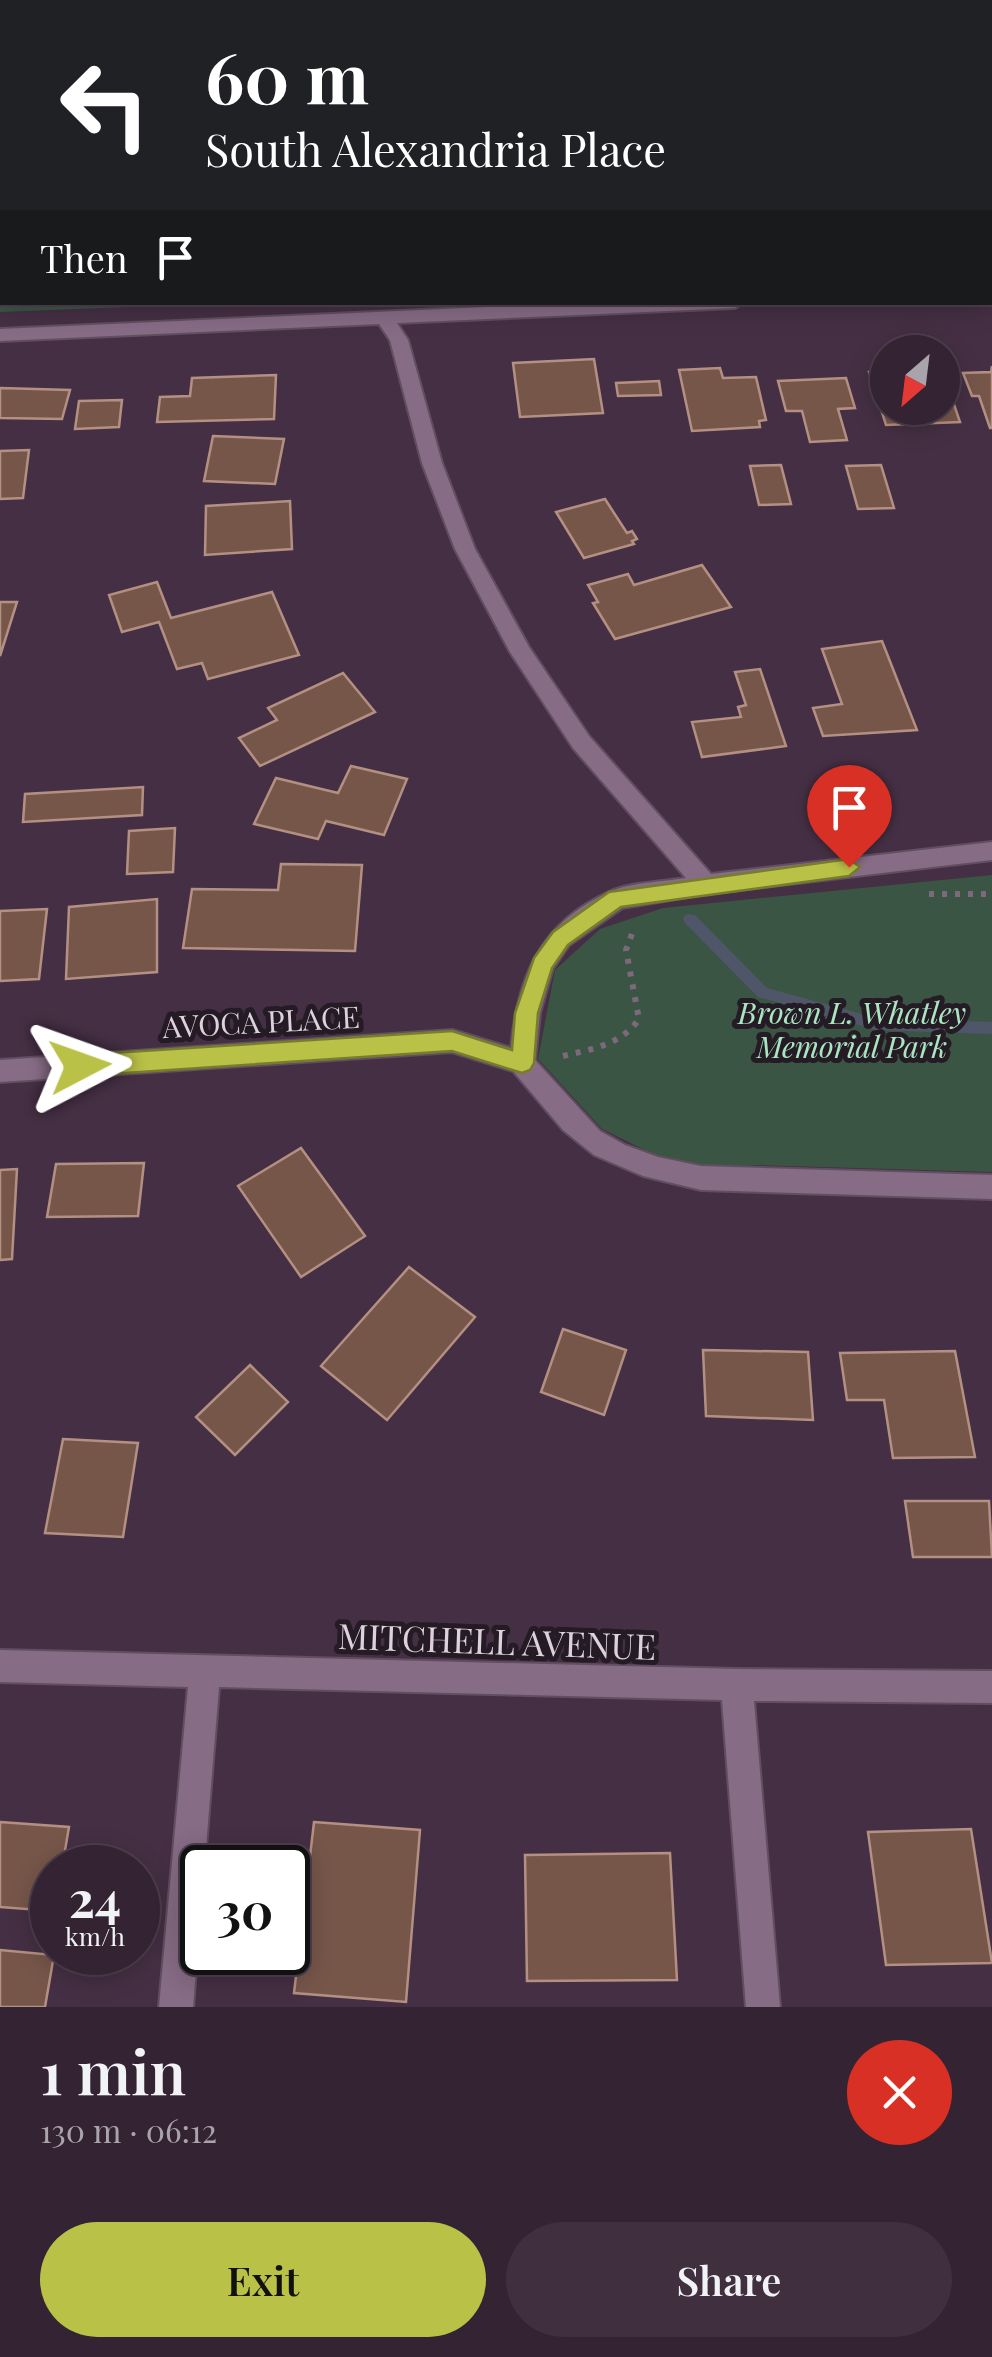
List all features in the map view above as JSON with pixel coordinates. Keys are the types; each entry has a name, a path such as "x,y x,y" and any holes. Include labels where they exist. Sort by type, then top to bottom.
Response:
{"street":[{"path":"0,336 678,305"},
{"path":"386,320 398,340 432,463 465,549 521,652 581,742 706,884"},
{"path":"992,851 616,898 560,938 542,965 532,989 522,1063 590,1138 620,1156 666,1171 701,1178 992,1188"},
{"name":"AVOCA PLACE","path":"0,1071 452,1041 522,1063"},
{"name":"MITCHELL AVENUE","path":"0,1666 737,1685 992,1687"},
{"path":"176,2007 205,1669"},
{"path":"737,1685 764,2007"}],"path":[{"path":"923,893 992,894"},
{"path":"522,1063 606,1048 626,1036 639,1020 638,986 626,962 625,945 636,927"}],"green space":[{"path":"0,305 178,305 0,312"},
{"name":"Brown L. Whatley Memorial Park","path":"992,875 992,1172 757,1165 704,1168 665,1160 602,1129 538,1059 555,970 600,929 663,908"}],"building":[{"path":"594,359 603,413 520,417 513,363"},
{"path":"992,366 990,428 979,396 972,396 963,373 991,372"},
{"path":"720,368 723,378 756,377 766,420 759,421 760,427 692,431 679,370"},
{"path":"276,375 274,419 157,422 160,397 190,396 192,378"},
{"path":"846,378 855,408 838,409 847,440 810,442 802,411 786,411 778,381"},
{"path":"659,381 661,395 618,396 616,383"},
{"path":"0,388 70,390 62,419 0,418"},
{"path":"122,400 119,427 75,429 79,401"},
{"path":"213,436 284,439 275,484 204,481"},
{"path":"29,450 23,498 0,499 0,451"},
{"path":"781,465 791,504 759,505 750,466"},
{"path":"881,465 894,508 858,509 846,466"},
{"path":"605,499 627,533 632,531 637,539 632,541 634,544 584,558 556,512"},
{"path":"290,501 292,549 205,555 206,506"},
{"path":"702,565 731,607 615,639 593,603 598,602 588,585 628,574 634,585"},
{"path":"157,582 171,618 272,592 299,655 208,679 202,663 177,669 159,622 122,632 109,595"},
{"path":"0,602 17,602 0,656"},
{"path":"882,641 917,730 823,736 813,708 842,704 822,649"},
{"path":"760,669 786,746 702,757 692,722 741,717 738,707 746,705 735,672"},
{"path":"343,673 375,712 260,766 239,738 277,720 268,708"},
{"path":"351,766 407,779 384,835 326,821 318,839 254,824 276,778 338,793"},
{"path":"143,787 142,815 23,822 25,794"},
{"path":"175,828 173,872 127,874 129,831"},
{"path":"281,864 362,865 355,951 183,948 192,889 278,890"},
{"path":"157,899 157,972 66,979 69,907"},
{"path":"47,909 39,979 0,981 0,911"},
{"path":"301,1148 365,1236 301,1277 238,1186"},
{"path":"144,1163 138,1216 47,1217 56,1164"},
{"path":"17,1169 12,1259 0,1260 0,1170"},
{"path":"409,1267 475,1317 387,1420 321,1366"},
{"path":"563,1329 626,1350 604,1415 541,1392"},
{"path":"703,1350 808,1352 813,1420 706,1416"},
{"path":"955,1351 975,1457 893,1458 884,1400 847,1400 840,1353"},
{"path":"250,1365 288,1402 235,1455 196,1417"},
{"path":"63,1439 138,1443 123,1537 45,1533"},
{"path":"905,1501 989,1501 992,1557 913,1557"},
{"path":"0,1822 69,1827 66,1845 30,1845 30,1909 0,1907"},
{"path":"314,1822 420,1830 406,2002 294,1993 296,1975 310,1975 310,1856"},
{"path":"971,1829 992,1963 886,1965 868,1832"},
{"path":"670,1853 677,1980 527,1981 525,1855"},
{"path":"0,1950 30,1953 30,1975 51,1975 45,2007 0,2007"}],"waterway":[{"path":"690,919 763,993 876,1024 992,1028"}],"route":[{"path":"80,1066 452,1041 522,1063 527,1013 542,965 560,938 616,898 849,867"}]}
